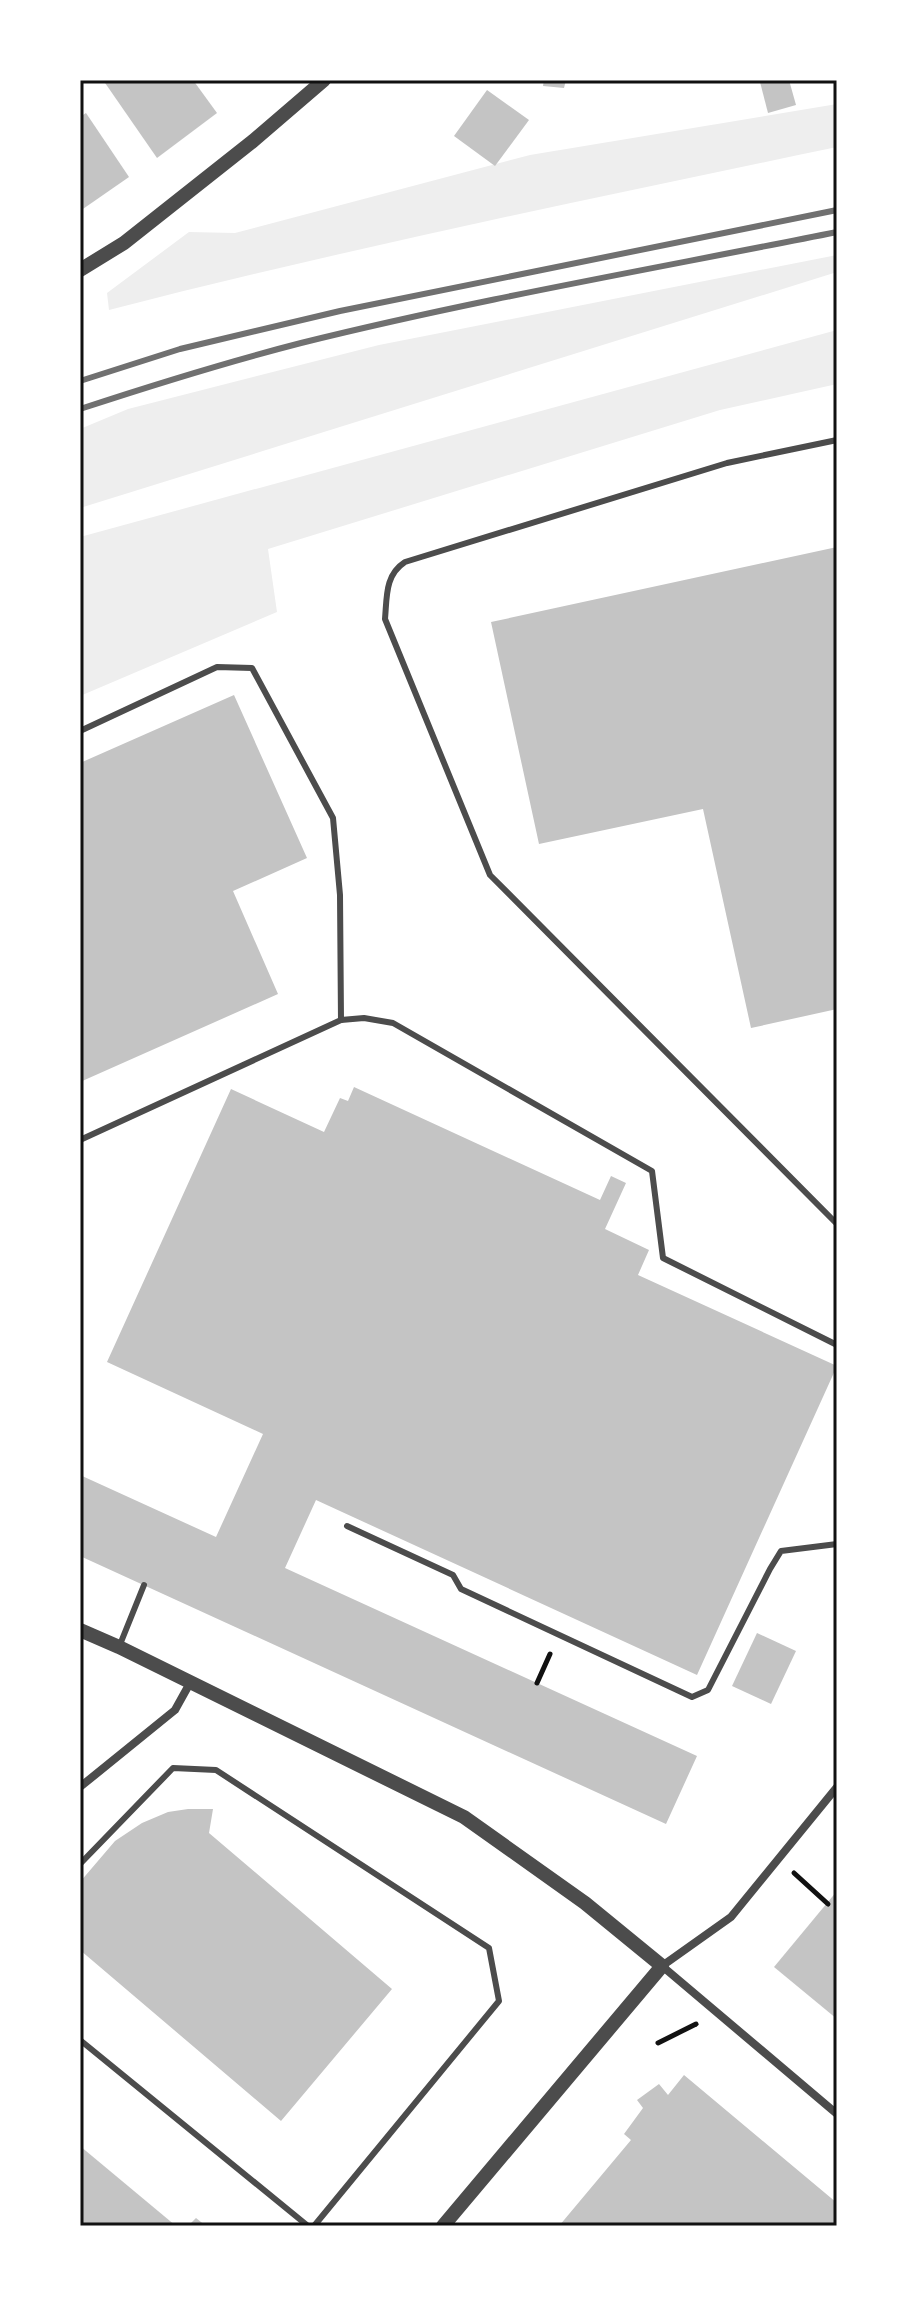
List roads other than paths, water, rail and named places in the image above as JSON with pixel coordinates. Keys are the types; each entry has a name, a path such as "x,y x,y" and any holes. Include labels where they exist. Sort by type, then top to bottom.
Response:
{"street":[{"path":"80,270 124,243 253,141 324,80"},
{"path":"80,1630 464,1817 585,1903 837,2114"},
{"path":"80,1787 175,1710 190,1683"},
{"path":"443,2226 662,1966 731,1917 837,1787"}],"lane":[{"path":"837,440 727,463 405,562 395,568 388,583 385,619 490,875 837,1224"},
{"path":"80,731 217,667 252,668 333,818 340,895 341,1020"},
{"path":"80,1140 341,1020 364,1018 393,1023 652,1171 663,1258 837,1345"},
{"path":"347,1526 453,1575 461,1589 692,1697 708,1690 781,1551 837,1544"},
{"path":"119,1647 144,1585"},
{"path":"80,1864 173,1768 216,1770 489,1948 499,2001 314,2226"},
{"path":"80,2040 308,2226"}],"railway":[{"path":"80,381 180,349 340,311 837,210"},
{"path":"80,409 246,358 368,327 837,232"}]}
